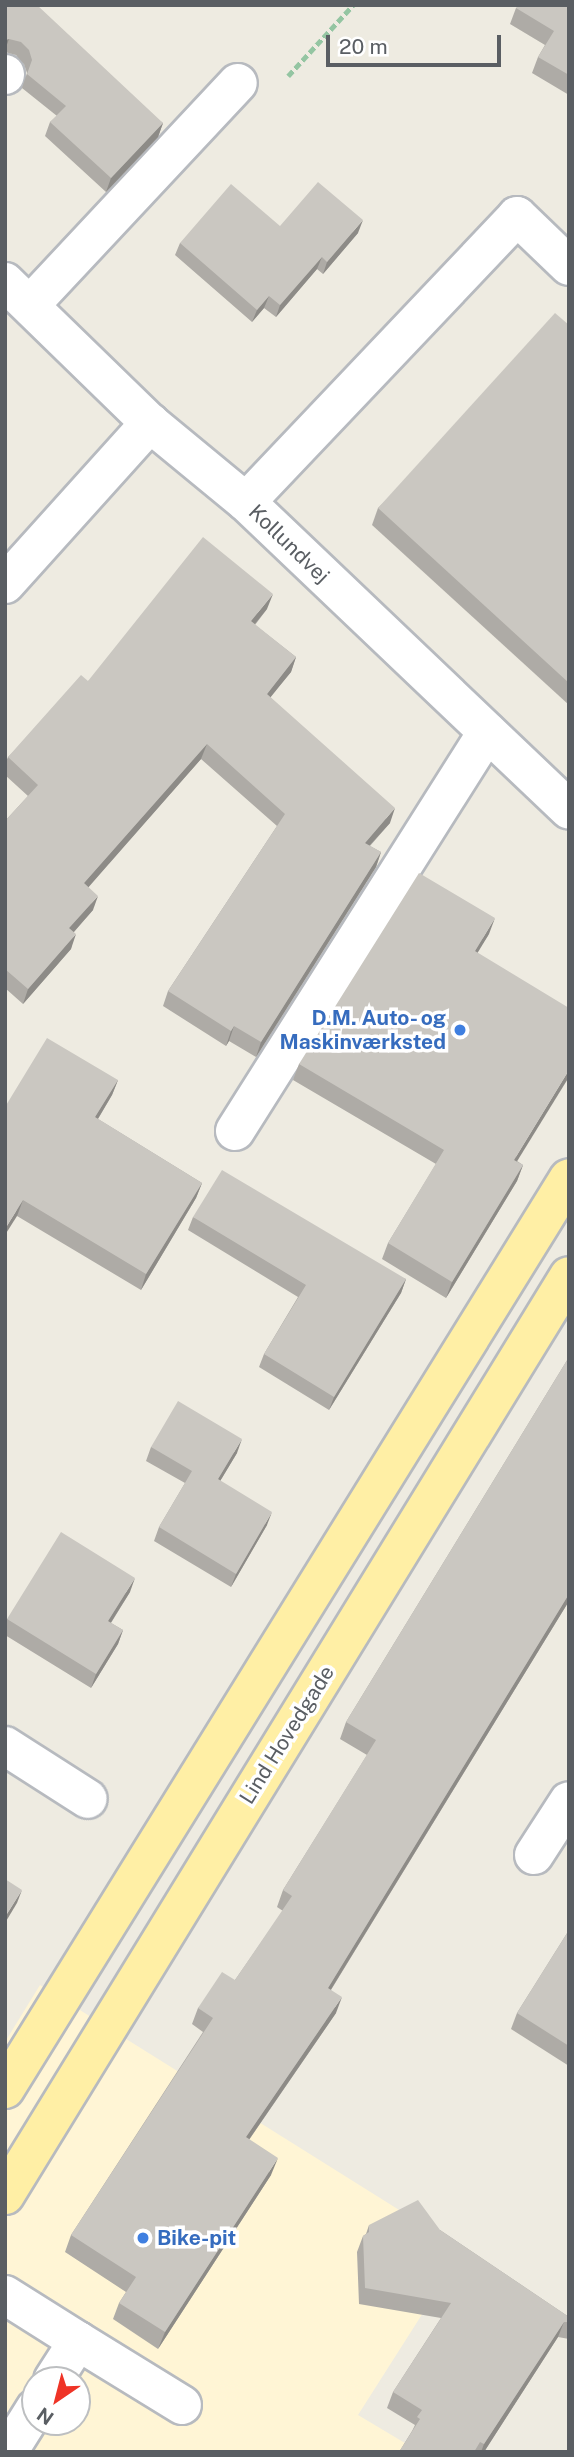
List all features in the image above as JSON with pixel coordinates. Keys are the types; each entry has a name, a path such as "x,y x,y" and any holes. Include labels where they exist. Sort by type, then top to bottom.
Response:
{"main road":[{"path":"5,2089 569,1178"},
{"name":"Lind Hovedgade","path":"5,2194 569,1276"}],"street":[{"path":"17,293 238,83"},
{"path":"246,502 517,216 569,266"},
{"name":"Kollundvej","path":"17,293 150,423 246,502 569,810"},
{"path":"5,584 150,423"},
{"path":"234,1131 487,732"},
{"path":"5,1746 88,1798"},
{"path":"534,1855 569,1801"},
{"path":"5,2295 182,2405"},
{"path":"62,2366 78,2341"},
{"path":"8,2452 21,2431"}],"shaded area":[{"path":"40,1985 463,2250 358,2415 420,2452 5,2452 5,2042"}],"building":[{"path":"5,5 37,5 163,123 111,178 50,122 66,106 27,74 32,60 29,50 21,42 5,40"},
{"path":"518,5 569,5 569,75 538,57 554,31 516,8"},
{"path":"318,182 363,220 327,262 322,257 280,305 269,296 257,310 180,243 231,184 280,226"},
{"path":"555,313 569,325 569,683 378,508"},
{"path":"203,537 273,594 251,621 296,657 267,694 395,808 365,843 381,852 261,1042 234,1026 231,1031 168,991 285,814 207,744 84,883 98,896 69,928 76,934 28,989 5,969 5,821 38,785 8,757 81,675 88,681"},
{"path":"419,873 495,918 475,951 569,1008 569,1070 514,1160 523,1165 452,1282 388,1243 444,1150 299,1064"},
{"path":"47,1038 118,1080 95,1117 202,1183 146,1274 23,1200 5,1229 5,1107"},
{"path":"222,1170 406,1279 334,1397 264,1354 306,1285 193,1217"},
{"path":"569,1357 569,1594 328,1988 342,1997 246,2137 278,2158 165,2332 119,2303 136,2277 71,2235 213,2018 198,2008 222,1972 235,1980 292,1896 283,1890 376,1740 346,1722"},
{"path":"178,1401 242,1439 218,1479 272,1512 236,1574 159,1527 192,1471 151,1447"},
{"path":"61,1532 135,1578 108,1621 123,1630 96,1674 7,1619"},
{"path":"5,1879 22,1890 5,1917"},
{"path":"569,1930 569,2046 517,2013"},
{"path":"418,2200 440,2230 569,2317 569,2322 564,2322 484,2444 480,2442 474,2452 399,2452 420,2419 417,2417 422,2410 393,2392 451,2303 365,2288 363,2236 369,2232 369,2225"}],"place":[{"name":"D.M. Auto- og Maskinværksted","path":"460,1030"},
{"name":"Bike-pit","path":"143,2238"}]}
